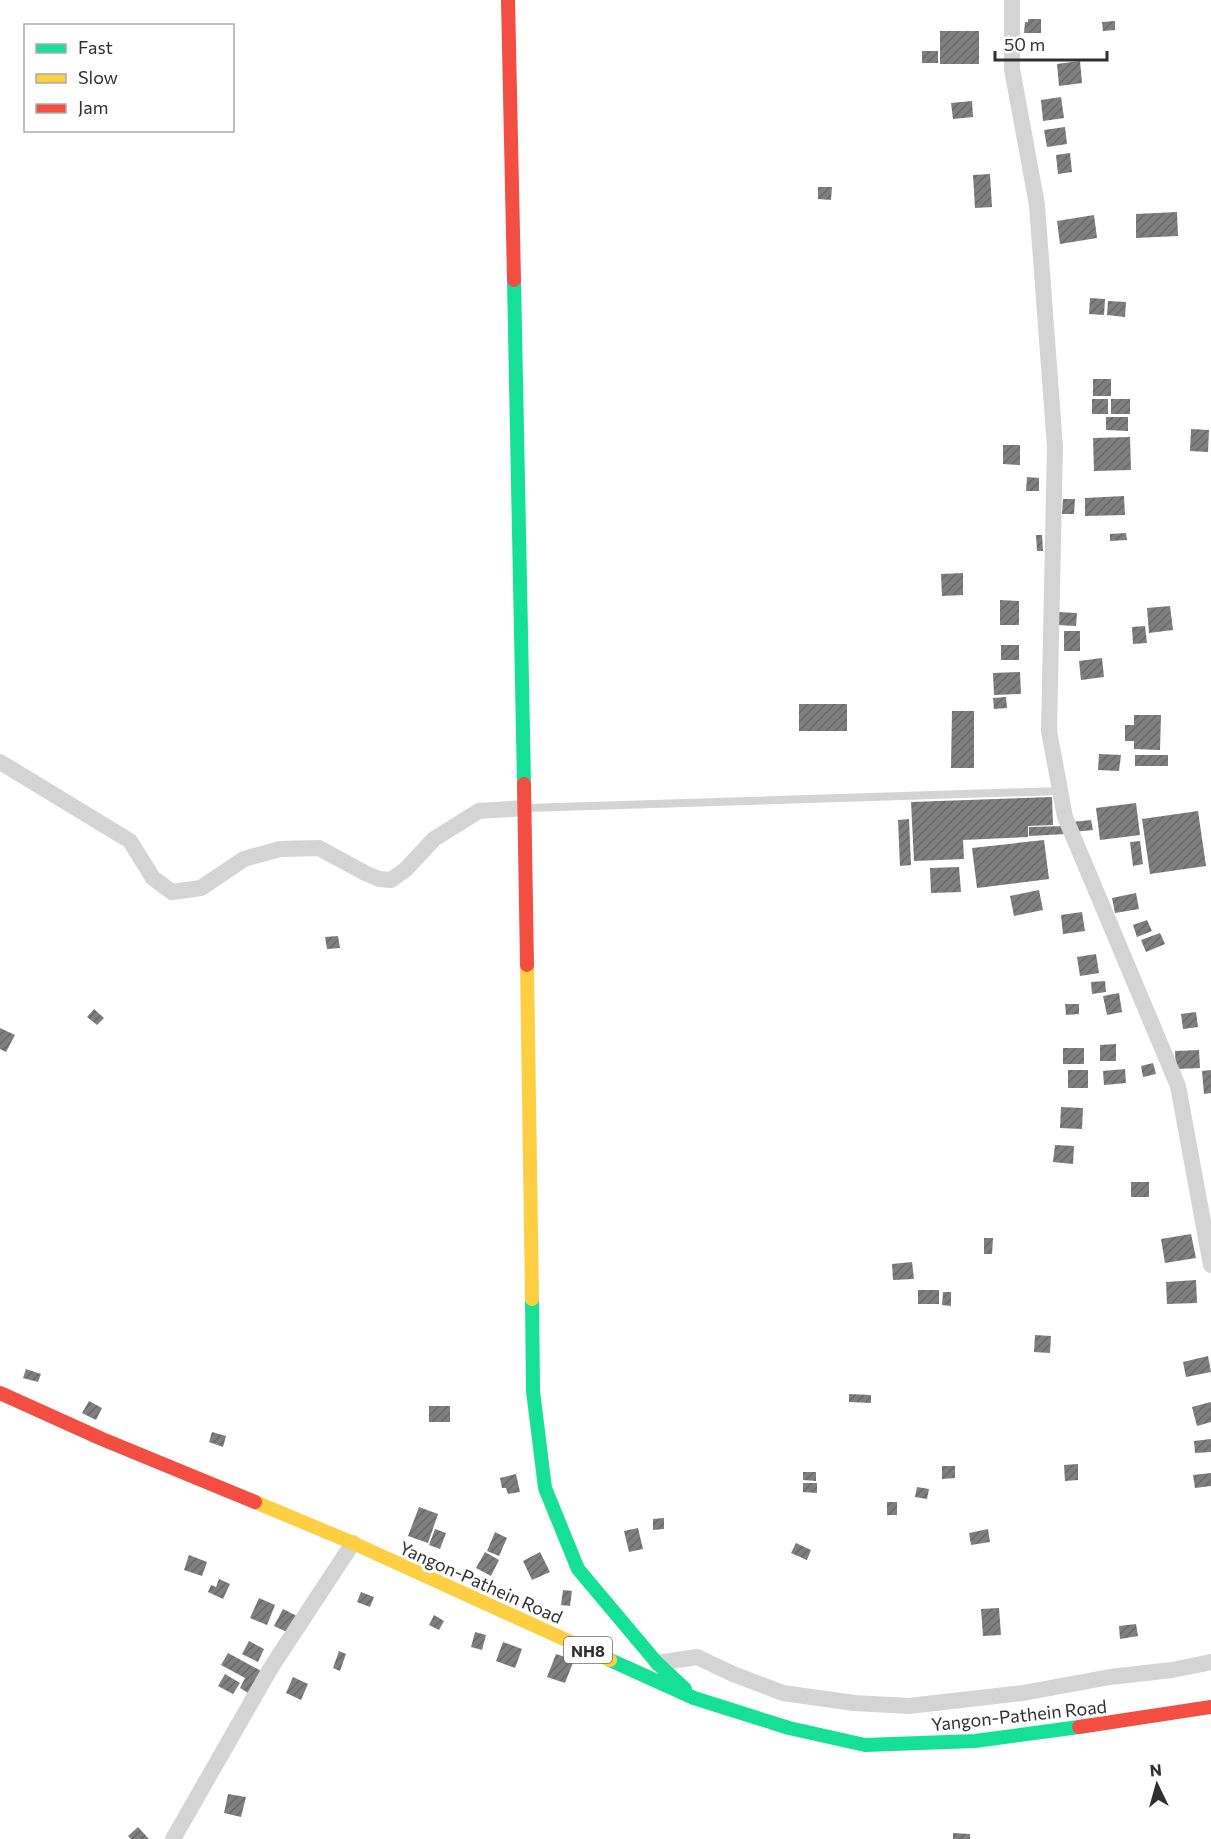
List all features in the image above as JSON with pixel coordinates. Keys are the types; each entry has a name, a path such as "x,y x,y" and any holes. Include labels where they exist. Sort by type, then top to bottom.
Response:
{"main road":[{"path":"508,0 525,808 533,1391 545,1488 578,1569 657,1663 694,1698"},
{"name":"Yangon-Pathein Road","path":"0,1393 113,1443 353,1543 694,1698 789,1728 865,1745 975,1741 1211,1707"}],"street":[{"path":"1012,0 1012,69 1037,205 1055,447 1049,731 1065,817 1178,1086 1211,1265"},
{"path":"0,762 130,841 153,878 172,892 201,888 244,859 280,849 319,848 365,873 379,879 391,880 406,869 434,839 479,811 525,808"},
{"path":"173,1839 272,1666 353,1543"},
{"path":"657,1663 698,1657 783,1694 854,1703 909,1706 1023,1693 1211,1662"}],"lane":[{"path":"525,808 1060,791"}],"building":[{"path":"1028,19 1041,19 1041,33 1024,33 1025,22 1028,22"},
{"path":"1115,21 1115,30 1103,31 1102,22"},
{"path":"940,31 979,31 979,64 940,64"},
{"path":"922,51 938,51 938,63 922,63"},
{"path":"1080,61 1082,83 1059,86 1057,64"},
{"path":"1061,97 1064,118 1043,121 1041,100"},
{"path":"972,101 973,117 953,119 951,103"},
{"path":"1065,127 1067,144 1047,147 1044,130"},
{"path":"1070,153 1072,172 1058,174 1056,155"},
{"path":"990,174 992,207 975,208 973,175"},
{"path":"818,187 832,187 831,200 818,199"},
{"path":"1177,212 1178,236 1136,238 1136,214"},
{"path":"1094,215 1097,238 1060,244 1057,221"},
{"path":"1090,298 1105,299 1104,315 1089,314"},
{"path":"1108,301 1126,302 1125,317 1107,315"},
{"path":"1093,379 1111,379 1111,396 1093,396"},
{"path":"1092,399 1108,399 1108,414 1092,414"},
{"path":"1111,399 1130,399 1130,414 1111,414"},
{"path":"1106,417 1128,417 1128,431 1106,430"},
{"path":"1191,429 1209,430 1208,452 1190,451"},
{"path":"1130,437 1131,470 1094,471 1093,438"},
{"path":"1003,445 1020,445 1020,465 1003,464"},
{"path":"1027,477 1039,478 1039,491 1026,491"},
{"path":"1124,496 1125,515 1085,516 1085,498"},
{"path":"1063,499 1075,499 1074,514 1062,514"},
{"path":"1126,533 1127,540 1110,541 1110,534"},
{"path":"1036,535 1042,535 1043,551 1037,551"},
{"path":"963,573 963,595 942,596 941,574"},
{"path":"1000,600 1019,601 1019,625 1000,625"},
{"path":"1170,606 1173,630 1149,633 1147,608"},
{"path":"1057,612 1077,613 1076,626 1056,625"},
{"path":"1145,626 1147,643 1133,644 1132,627"},
{"path":"1064,631 1080,631 1080,651 1064,651"},
{"path":"1001,645 1019,645 1019,660 1001,660"},
{"path":"1102,658 1104,677 1081,680 1079,661"},
{"path":"1020,672 1021,694 994,695 993,673"},
{"path":"1006,697 1007,708 994,709 993,698"},
{"path":"799,704 847,704 847,731 799,731"},
{"path":"952,711 974,711 974,768 951,768"},
{"path":"1134,715 1161,715 1160,750 1134,749 1134,741 1125,741 1125,725 1134,725"},
{"path":"1099,754 1121,755 1119,771 1098,770"},
{"path":"1135,755 1168,755 1168,766 1135,766"},
{"path":"1052,797 1053,825 1028,826 1028,837 963,840 964,859 914,861 911,802"},
{"path":"1136,803 1140,835 1100,840 1096,808"},
{"path":"1198,811 1206,866 1150,874 1142,819"},
{"path":"909,819 911,865 900,866 898,820"},
{"path":"1091,820 1093,830 1073,832 1072,822"},
{"path":"1066,826 1066,834 1029,836 1029,827"},
{"path":"1044,840 1049,879 977,888 972,848"},
{"path":"1140,841 1143,864 1133,866 1130,842"},
{"path":"959,867 961,892 931,893 930,868"},
{"path":"1039,890 1043,910 1014,916 1010,896"},
{"path":"1136,893 1139,909 1115,913 1112,898"},
{"path":"1082,912 1085,931 1063,934 1061,915"},
{"path":"1147,920 1152,931 1137,937 1133,925"},
{"path":"1160,933 1165,944 1146,952 1141,940"},
{"path":"338,936 340,948 327,949 325,937"},
{"path":"1096,954 1099,973 1080,976 1077,957"},
{"path":"1105,981 1106,992 1092,994 1091,982"},
{"path":"1119,993 1122,1012 1107,1015 1103,996"},
{"path":"1065,1004 1079,1004 1079,1014 1066,1015"},
{"path":"94,1009 104,1018 97,1025 87,1017"},
{"path":"1196,1012 1198,1027 1183,1029 1181,1014"},
{"path":"0,1028 15,1035 6,1052 0,1049"},
{"path":"1116,1044 1116,1061 1100,1061 1100,1045"},
{"path":"1063,1048 1084,1048 1084,1064 1063,1064"},
{"path":"1199,1050 1200,1068 1176,1069 1175,1051"},
{"path":"1153,1063 1156,1074 1143,1077 1141,1066"},
{"path":"1125,1069 1126,1083 1104,1085 1103,1071"},
{"path":"1068,1070 1088,1070 1088,1088 1068,1088"},
{"path":"1211,1070 1211,1093 1204,1094 1202,1071"},
{"path":"1061,1107 1083,1108 1082,1129 1060,1128"},
{"path":"1055,1145 1074,1146 1073,1164 1053,1162"},
{"path":"1131,1182 1149,1182 1149,1197 1131,1197"},
{"path":"1191,1234 1196,1258 1165,1263 1161,1239"},
{"path":"984,1238 993,1238 992,1254 984,1254"},
{"path":"912,1262 914,1279 893,1280 892,1264"},
{"path":"1196,1280 1197,1303 1167,1304 1166,1282"},
{"path":"918,1290 939,1290 939,1304 918,1304"},
{"path":"943,1292 951,1292 951,1306 942,1305"},
{"path":"1035,1335 1051,1336 1050,1353 1034,1352"},
{"path":"1208,1356 1211,1372 1186,1377 1183,1362"},
{"path":"26,1369 41,1374 38,1382 23,1378"},
{"path":"849,1394 871,1395 871,1403 849,1402"},
{"path":"89,1401 102,1408 96,1420 82,1413"},
{"path":"1211,1402 1211,1422 1197,1426 1192,1407"},
{"path":"429,1406 450,1406 450,1422 429,1422"},
{"path":"212,1432 226,1436 223,1447 209,1442"},
{"path":"1211,1439 1211,1452 1195,1453 1194,1441"},
{"path":"1078,1464 1078,1480 1065,1481 1064,1465"},
{"path":"942,1466 955,1466 955,1478 942,1479"},
{"path":"803,1472 816,1472 816,1481 803,1480"},
{"path":"1211,1473 1211,1486 1195,1488 1193,1475"},
{"path":"516,1474 520,1492 508,1494 506,1488 502,1488 500,1478"},
{"path":"803,1483 817,1483 817,1493 803,1492"},
{"path":"917,1487 929,1489 927,1499 915,1497"},
{"path":"887,1502 897,1502 897,1515 887,1515"},
{"path":"419,1507 438,1514 428,1543 408,1536"},
{"path":"664,1518 664,1529 653,1530 653,1519"},
{"path":"638,1528 643,1549 629,1552 624,1531"},
{"path":"435,1529 446,1533 440,1549 429,1545"},
{"path":"988,1529 990,1542 971,1545 969,1533"},
{"path":"495,1532 507,1538 499,1556 487,1551"},
{"path":"796,1543 811,1550 807,1560 791,1553"},
{"path":"485,1552 499,1560 491,1576 476,1568"},
{"path":"540,1552 550,1572 532,1580 523,1561"},
{"path":"189,1555 207,1562 202,1576 184,1570"},
{"path":"219,1579 230,1584 223,1599 208,1592 211,1585 216,1587"},
{"path":"563,1590 572,1591 570,1606 561,1605"},
{"path":"361,1592 374,1597 370,1607 357,1602"},
{"path":"259,1598 275,1605 267,1625 250,1618"},
{"path":"999,1608 1001,1635 983,1636 981,1609"},
{"path":"283,1609 297,1616 289,1633 274,1626"},
{"path":"434,1615 444,1621 439,1630 429,1625"},
{"path":"1136,1624 1138,1636 1120,1639 1119,1626"},
{"path":"475,1632 486,1635 482,1650 471,1647"},
{"path":"249,1641 264,1649 258,1662 242,1654"},
{"path":"503,1642 522,1649 515,1668 496,1661"},
{"path":"339,1651 346,1654 340,1671 333,1668"},
{"path":"228,1653 263,1672 250,1694 240,1688 245,1678 221,1665"},
{"path":"556,1654 574,1660 565,1683 547,1677"},
{"path":"225,1674 240,1683 233,1694 218,1686"},
{"path":"293,1677 308,1684 301,1700 286,1693"},
{"path":"228,1794 246,1797 241,1817 224,1813"},
{"path":"138,1827 149,1839 131,1839 128,1836"},
{"path":"953,1833 970,1834 970,1839 953,1839"}],"traffic: fast":[{"path":"514,280 524,784"},
{"path":"532,1299 533,1391 545,1488 578,1569 657,1663 685,1689"},
{"path":"610,1660 694,1698 789,1728 865,1745 975,1741 1079,1727"}],"traffic: slow":[{"path":"527,965 532,1299"},
{"path":"255,1502 353,1543 610,1660"}],"traffic: jam":[{"path":"508,0 514,280"},
{"path":"524,784 527,965"},
{"path":"0,1393 102,1439 255,1502"},
{"path":"1079,1727 1211,1707"}]}
